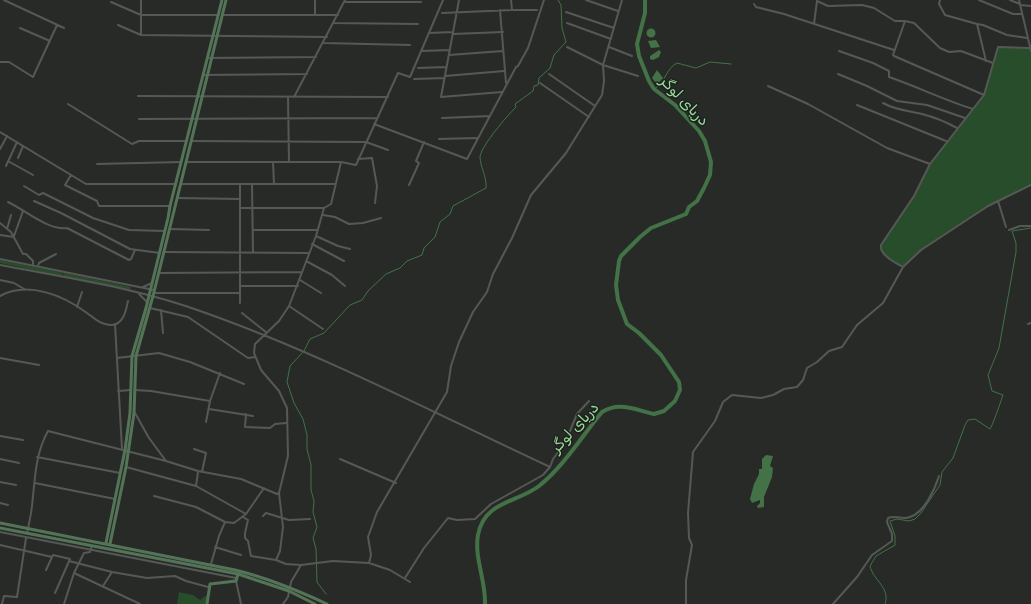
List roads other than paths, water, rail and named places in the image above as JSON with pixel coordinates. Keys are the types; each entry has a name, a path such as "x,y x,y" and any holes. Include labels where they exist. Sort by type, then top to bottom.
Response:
{"street":[{"path":"4,0 64,28"},
{"path":"141,0 141,35"},
{"path":"106,544 134,412 136,356 150,308 152,282 176,198 188,141 215,37 222,0"},
{"path":"220,15 226,0"},
{"path":"315,15 316,0"},
{"path":"97,164 183,162 341,162 356,165 398,73 410,77 443,0"},
{"path":"459,0 441,97 502,92"},
{"path":"511,0 512,10"},
{"path":"374,124 424,142 467,160 506,83 528,48 544,0"},
{"path":"586,0 618,11"},
{"path":"369,563 370,555 368,537 377,512 396,483 410,454 447,392 449,372 459,342 473,312 487,292 493,274 512,238 531,195 566,153 602,95 603,65 622,0"},
{"path":"940,0 939,4 945,16 983,25 1007,35 1027,38"},
{"path":"980,0 1013,14 1022,14"},
{"path":"1010,0 1031,6"},
{"path":"1019,0 1031,51"},
{"path":"294,97 345,1 421,2"},
{"path":"814,24 817,1 828,6 871,7 895,21 910,21 920,28 940,48 949,52 961,51 993,63"},
{"path":"111,2 141,15 338,15"},
{"path":"754,4 756,6 894,50"},
{"path":"500,10 506,83"},
{"path":"442,13 536,10"},
{"path":"566,12 614,28"},
{"path":"905,20 893,54 896,58 984,95"},
{"path":"334,23 418,24"},
{"path":"567,23 611,40"},
{"path":"977,24 986,61"},
{"path":"0,62 9,62 33,77 58,25"},
{"path":"118,25 141,35 215,37 327,37"},
{"path":"20,28 50,41"},
{"path":"429,33 502,32"},
{"path":"324,43 410,45"},
{"path":"567,46 603,65 638,76"},
{"path":"609,46 632,56"},
{"path":"903,267 886,256 880,248 914,196 930,164 946,141 984,95 999,46 1030,48"},
{"path":"421,51 450,50"},
{"path":"449,55 503,51"},
{"path":"839,51 889,71 889,78 931,93 953,104 973,109"},
{"path":"209,58 316,57"},
{"path":"418,68 446,68"},
{"path":"414,79 504,71"},
{"path":"205,75 307,74"},
{"path":"549,74 595,106"},
{"path":"838,74 867,86 897,102 927,105 965,118"},
{"path":"540,83 589,117"},
{"path":"768,86 808,104 887,148 930,164"},
{"path":"138,96 388,97"},
{"path":"288,97 289,162"},
{"path":"883,103 901,111 922,114 945,121 958,128"},
{"path":"68,104 132,144 138,142 188,141 366,142 388,150"},
{"path":"857,104 946,141"},
{"path":"442,118 490,116"},
{"path":"139,119 377,118"},
{"path":"0,132 88,184 336,184"},
{"path":"0,149 6,136"},
{"path":"439,139 478,138"},
{"path":"6,166 17,142"},
{"path":"409,186 419,163 416,161 424,142"},
{"path":"18,158 23,146"},
{"path":"358,159 372,158 377,186 375,203"},
{"path":"8,161 32,175"},
{"path":"273,162 274,184"},
{"path":"240,208 324,208 331,204 341,162"},
{"path":"71,175 65,184 97,201 99,206 170,206"},
{"path":"167,230 170,206 178,184"},
{"path":"240,185 240,303"},
{"path":"252,185 253,252"},
{"path":"686,604 686,580 692,545 689,538 688,513 693,452 715,421 723,402 732,395 761,398 773,395 784,389 797,387 803,380 807,368 817,362 829,351 842,347 858,325 872,310 883,303 903,267 921,250 978,212 1031,185"},
{"path":"24,186 39,195 43,193 93,218 129,230 209,230"},
{"path":"176,198 240,199"},
{"path":"34,201 135,250 161,252 240,251 309,253"},
{"path":"998,201 1006,227"},
{"path":"8,202 42,222 62,229 67,228 129,260 135,250"},
{"path":"276,560 280,551 282,519 279,493 288,456 288,427 286,423 287,408 285,402 281,399 279,391 261,370 255,357 255,344 279,321 289,306 316,236 324,208"},
{"path":"14,237 23,211"},
{"path":"7,229 11,215"},
{"path":"323,215 345,221 349,224 363,223 382,218"},
{"path":"0,224 14,237 20,250 33,261 33,265"},
{"path":"1009,230 1020,226 1031,226"},
{"path":"253,230 318,230"},
{"path":"0,235 14,237"},
{"path":"316,236 338,246 350,249"},
{"path":"312,244 344,262"},
{"path":"125,450 130,413 129,390 132,356 158,273 161,252"},
{"path":"38,266 39,263 56,254"},
{"path":"0,259 139,287 307,352 550,467"},
{"path":"306,261 332,276 345,286"},
{"path":"0,265 133,292 240,293"},
{"path":"158,273 302,272"},
{"path":"0,280 14,283 24,289"},
{"path":"300,280 321,292"},
{"path":"139,287 147,286 152,282"},
{"path":"133,292 134,286"},
{"path":"240,286 298,286"},
{"path":"0,296 24,289 32,289 49,294 78,306 98,321 107,324 115,324 124,316 128,301"},
{"path":"78,306 82,292"},
{"path":"136,292 143,296 148,302"},
{"path":"289,306 324,329"},
{"path":"150,308 188,317 248,358 255,357"},
{"path":"161,310 163,333"},
{"path":"242,313 268,333"},
{"path":"110,544 126,467 118,391 115,324"},
{"path":"117,358 159,353 174,356 220,373 244,384"},
{"path":"0,358 39,366"},
{"path":"206,422 210,401 220,373"},
{"path":"118,391 151,391 210,401"},
{"path":"405,578 424,548 448,518 457,520 475,519 491,504 543,475 550,467 553,459 565,443 577,414 589,401"},
{"path":"209,409 253,416"},
{"path":"134,412 149,438 166,460"},
{"path":"246,414 245,427 270,428 275,424 286,423"},
{"path":"27,533 35,483 37,457 40,445 48,431 166,460 202,472 241,479 277,494 279,493"},
{"path":"0,436 23,440"},
{"path":"194,449 206,453 202,472"},
{"path":"37,457 120,473"},
{"path":"0,459 19,462"},
{"path":"340,459 396,483"},
{"path":"126,467 196,486 246,514"},
{"path":"196,486 198,471"},
{"path":"832,604 857,577 872,555 892,541 892,534 887,522 888,518 894,516 909,518 917,513 937,484 939,476"},
{"path":"0,482 16,485"},
{"path":"35,483 115,499"},
{"path":"154,496 196,507 225,522 234,523 246,514 264,488"},
{"path":"0,503 8,505"},
{"path":"263,516 266,513 282,519 310,519"},
{"path":"243,517 248,520 245,538 248,541 251,556 276,560 286,564 301,565 320,562 369,563 390,570 410,582"},
{"path":"211,564 215,547 225,522"},
{"path":"0,523 211,564 265,577 290,586 327,604"},
{"path":"0,528 238,574 289,591 315,604"},
{"path":"0,532 237,580"},
{"path":"2,604 4,596 17,597 26,538"},
{"path":"0,545 52,557 53,555 70,559 69,561 78,564 112,572 147,578 175,576 186,581 208,587"},
{"path":"91,550 92,546"},
{"path":"215,547 241,555"},
{"path":"64,604 78,564 84,553 91,550"},
{"path":"46,570 52,557"},
{"path":"55,593 69,561"},
{"path":"283,604 288,597 290,586 301,565"},
{"path":"103,586 112,572"},
{"path":"74,573 140,604"},
{"path":"238,574 237,580 241,604"},
{"path":"207,604 208,587 213,582 237,580"}],"waterway":[{"path":"326,594 317,582 316,549 313,538 317,527 313,512 314,501 311,490 311,465 303,419 294,403 287,382 290,366 304,351 310,339 324,333 350,305 362,300 368,291 386,274 400,268 407,261 422,255 424,248 435,237 440,222 450,214 453,206 486,188 480,157 481,152 489,139 516,107 515,104 533,91 534,86 538,85 539,78 550,68 554,55 566,42 562,28 561,5 558,0"},
{"name":"دریای لوگر","path":"485,604 484,587 477,544 481,524 487,515 502,504 530,492 548,478 565,460 602,412 615,407 628,407 654,414 664,411 675,401 680,390 679,382 661,355 639,333 627,324 618,300 616,285 621,256 651,228 686,214 689,207 697,201 710,175 711,162 705,141 699,131 675,105 654,89 649,81 639,56 637,44 645,13 645,0"},
{"path":"654,89 661,84 670,68 677,63 696,68 710,62 731,64"},
{"path":"885,604 886,593 874,576 870,566 876,556 895,545 895,536 890,521 897,519 909,521 915,519 921,513 940,485 942,472 953,458 968,420 975,419 990,429 995,418 1003,395 992,391 988,375 999,348 1016,252 1016,243 1012,231 1031,228"}]}
